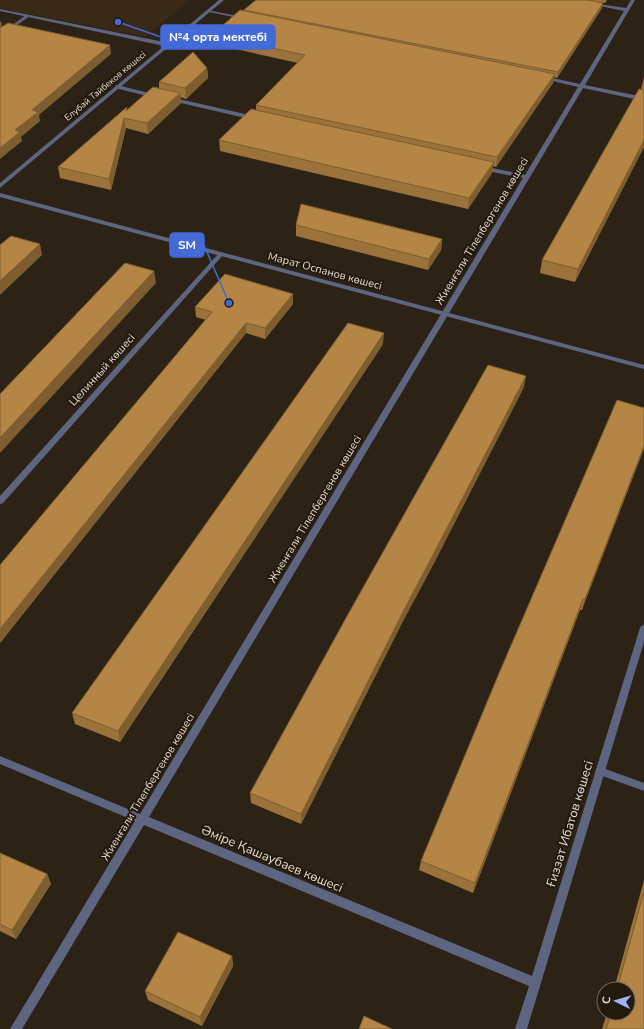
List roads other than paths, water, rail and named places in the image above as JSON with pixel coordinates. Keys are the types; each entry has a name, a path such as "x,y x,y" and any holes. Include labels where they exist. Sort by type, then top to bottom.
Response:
{"street":[{"name":"Елубай Тайбеков көшесі","path":"0,186 222,0"},
{"name":"Жиенғали Тілепбергенов көшесі","path":"16,1029 633,0"},
{"path":"582,3 627,10"},
{"path":"0,10 169,45"},
{"path":"209,11 248,19"},
{"path":"0,36 28,16"},
{"path":"535,77 644,99"},
{"path":"117,87 262,119"},
{"path":"474,166 527,177"},
{"name":"Марат Оспанов көшесі","path":"0,195 644,367"},
{"name":"Целинный көшесі","path":"0,501 221,254"},
{"name":"Ғиззат Ибатов көшесі","path":"521,1029 644,628"},
{"name":"Әміре Қашаубаев көшесі","path":"0,760 535,983"},
{"path":"600,771 644,787"}],"place":[{"name":"№4 орта мектебі","path":"118,22"},
{"name":"SM","path":"229,303"}]}
